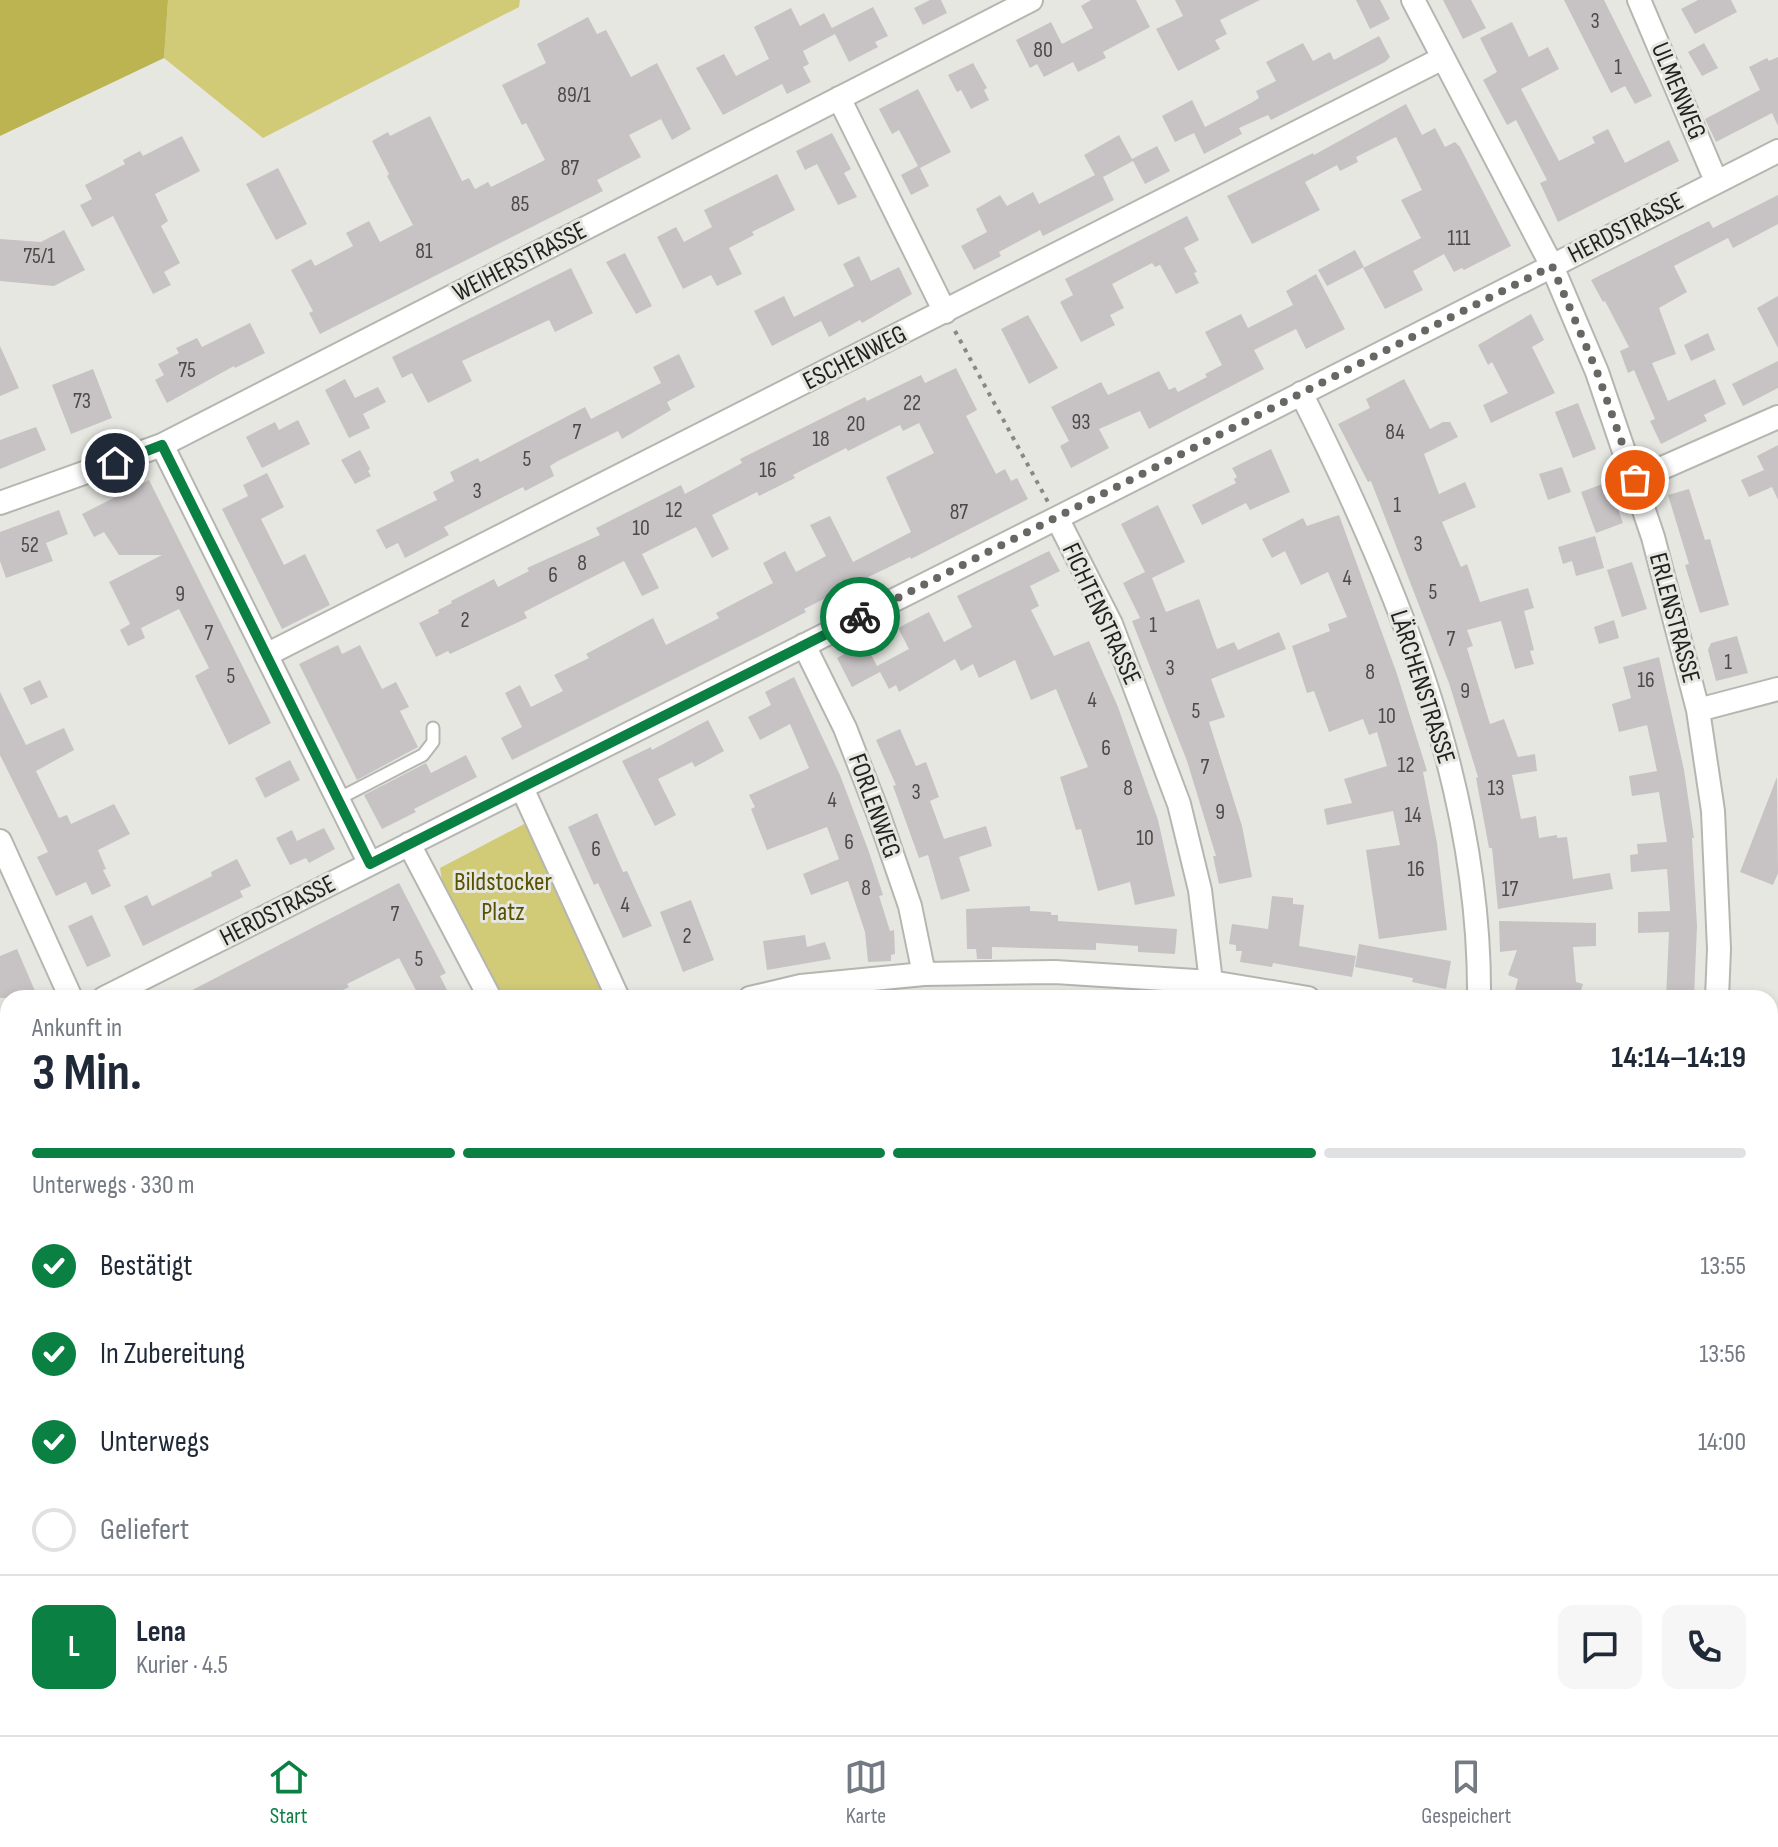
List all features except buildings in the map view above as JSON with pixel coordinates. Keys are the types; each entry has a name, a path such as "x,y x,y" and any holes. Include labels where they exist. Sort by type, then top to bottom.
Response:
{"street":[{"name":"WEIHERSTRASSE","path":"0,503 162,445 1031,0"},
{"name":"ERLENSTRASSE","path":"1413,0 1552,266 1597,372 1653,537 1698,710 1713,811 1719,949 1717,990"},
{"name":"ULMENWEG","path":"1639,0 1716,181"},
{"name":"ESCHENWEG","path":"266,655 1443,58"},
{"path":"839,98 945,312"},
{"name":"HERDSTRASSE","path":"120,990 1778,151"},
{"name":"LÄRCHENSTRASSE","path":"1301,393 1339,469 1400,613 1440,731 1465,831 1479,940 1479,990"},
{"path":"1635,480 1778,417"},
{"path":"162,445 370,864"},
{"name":"FICHTENSTRASSE","path":"1057,518 1111,624 1179,804 1200,890 1211,982"},
{"name":"FORLENWEG","path":"804,645 845,728 878,813 910,906 924,974"},
{"path":"1698,710 1778,689"},
{"path":"522,788 614,990"},
{"path":"0,841 67,990"},
{"path":"409,844 486,990"},
{"path":"784,990 924,974 1055,972 1211,982 1260,990"}],"lane":[{"path":"338,799 423,755 433,742 433,728"}],"path":[{"name":"FICHTENSTRASSE","path":"945,312 1057,518"}],"green space":[{"path":"168,0 520,0 519,7 263,138 164,58"},
{"name":"Bildstocker Platz","path":"526,823 601,990 495,990 444,893 440,868"}],"shaded area":[{"path":"0,0 168,0 164,58 0,136"}],"way so far":[{"path":"860,617 1552,266 1597,372 1635,480"}],"route":[{"path":"115,463 162,445 370,864 860,617"}]}
